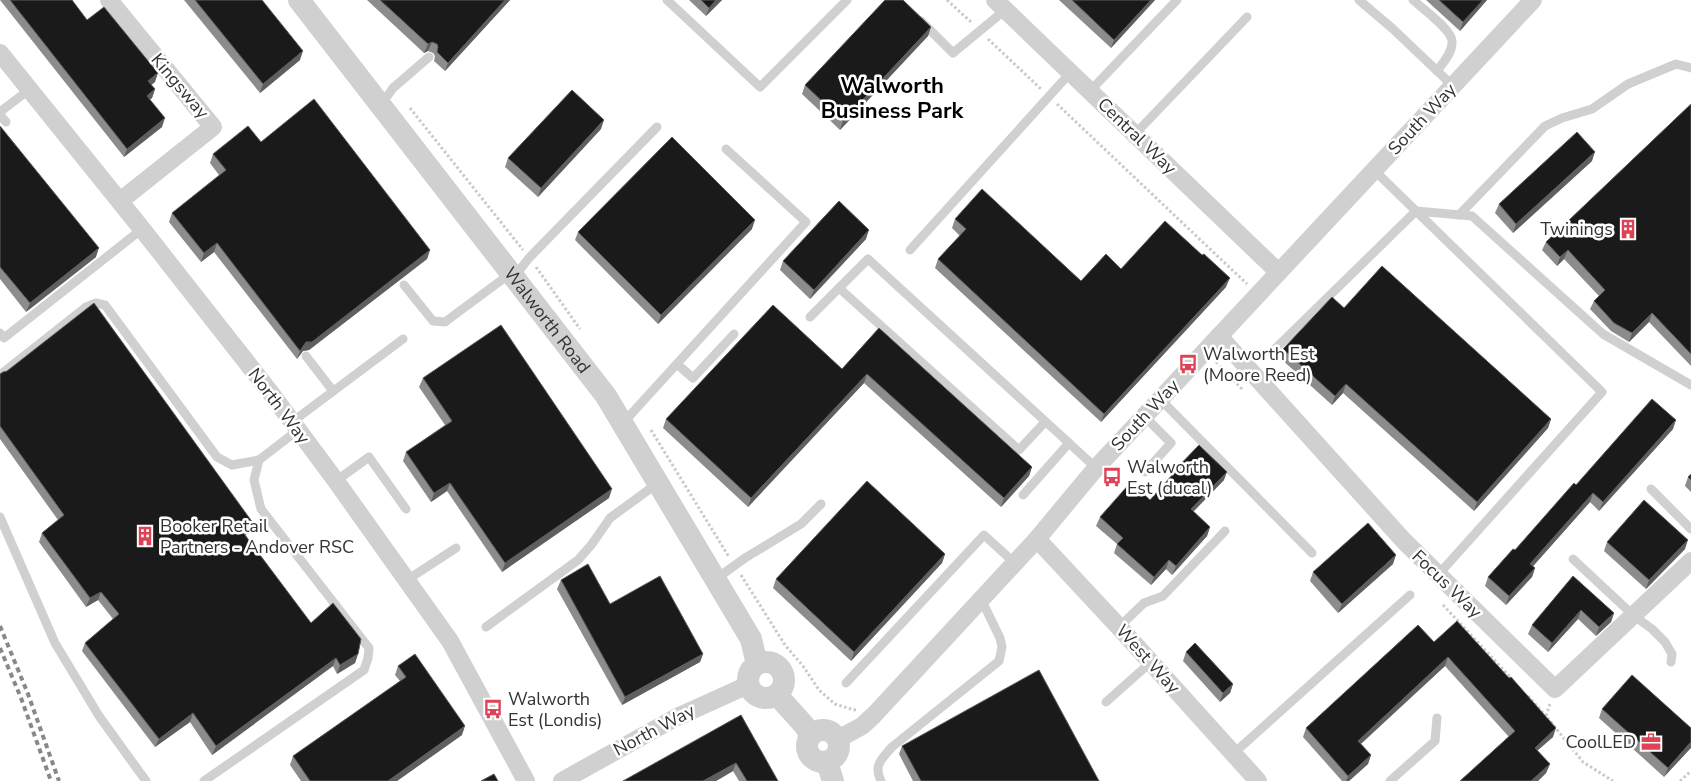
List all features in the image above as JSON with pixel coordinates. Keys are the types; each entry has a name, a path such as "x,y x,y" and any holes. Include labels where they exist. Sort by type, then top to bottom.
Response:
{"street":[{"name":"Kingsway","path":"109,0 213,127 120,201"},
{"name":"Walworth Road","path":"299,0 387,97 512,275 606,396 629,416 658,483 751,639 757,664"},
{"name":"South Way","path":"838,739 862,726 874,715 1037,539 1096,468 1533,0"},
{"name":"Central Way","path":"1000,5 1278,273"},
{"name":"North Way","path":"0,53 142,228 295,426 407,580 450,641 526,781"},
{"name":"Focus Way","path":"1219,336 1404,541 1555,689"},
{"name":"West Way","path":"1037,539 1258,781"},
{"path":"1555,689 1691,561"},
{"path":"769,662 780,668 784,679 781,690 772,697 760,697 748,685 749,673 757,664 769,662"},
{"name":"North Way","path":"562,781 675,718 748,685"},
{"path":"777,695 804,725 810,735"},
{"path":"826,729 832,731 838,739 840,745 830,771 808,752 807,741 810,735 815,731 826,729"}],"lane":[{"path":"667,0 760,87 847,0"},
{"path":"1090,91 1177,0"},
{"path":"1359,0 1393,29 1453,86"},
{"path":"1414,0 1450,33 1453,43 1449,54 1437,71"},
{"path":"914,13 953,52 980,31 1000,5"},
{"path":"1135,134 1247,17"},
{"path":"387,97 429,57"},
{"path":"1459,215 1546,126 1562,118 1592,109 1628,84 1676,64 1691,68"},
{"path":"910,250 1071,72"},
{"path":"2,116 30,90"},
{"path":"404,285 433,321 445,322 512,275 657,127"},
{"path":"629,416 806,222 726,148"},
{"path":"1374,170 1602,392 1438,574"},
{"path":"1276,348 1416,211 1472,216 1603,334 1691,385"},
{"path":"0,333 4,338 142,228"},
{"path":"810,317 868,259 1096,468"},
{"path":"840,288 1018,450 1045,422"},
{"path":"0,375 86,307 96,303 104,305 217,457 232,465 259,460"},
{"path":"677,364 693,378 734,334"},
{"path":"204,781 364,670 369,648 261,509 254,480 259,460 333,390 403,339"},
{"path":"306,356 333,390"},
{"path":"1160,399 1312,553"},
{"path":"1144,416 1171,443 1145,472"},
{"path":"1023,494 1069,443"},
{"path":"336,482 369,457 406,509"},
{"path":"486,627 578,560 610,518 658,483"},
{"path":"1651,489 1691,529"},
{"path":"716,579 801,524 821,504"},
{"path":"0,517 55,643 99,716 146,781"},
{"path":"1119,627 1144,603 1163,596 1225,531"},
{"path":"846,683 984,535 1006,556"},
{"path":"407,580 456,548"},
{"path":"1573,559 1665,642 1672,654 1671,662"},
{"path":"1233,754 1410,595"},
{"path":"881,781 877,773 879,762 892,747 999,661 1002,647 1000,638 980,599"},
{"path":"1106,702 1151,662"},
{"path":"1390,781 1435,741 1438,718"}],"path":[{"path":"947,0 1251,288"},
{"path":"387,97 441,146 529,258 585,336"},
{"path":"629,416 660,443 784,645 804,666 819,690 835,704 854,710 860,707"},
{"path":"1555,689 1546,716 1582,762 1613,781"},
{"path":"1680,781 1691,771"}],"building":[{"path":"10,0 72,0 87,20 104,7 158,73 148,81 155,89 147,96 165,118 127,149"},
{"path":"195,0 262,0 303,51 263,84"},
{"path":"380,0 505,0 448,63 437,52 437,44 432,42 428,44"},
{"path":"701,0 716,0 709,8"},
{"path":"885,0 903,0 931,27 843,121 805,85"},
{"path":"1072,0 1151,0 1114,40"},
{"path":"1439,0 1483,0 1463,22"},
{"path":"572,90 604,120 541,188 508,158"},
{"path":"314,99 430,250 312,342 306,342 300,351 217,243 204,253 172,213 226,170 213,154 248,126 261,142"},
{"name":"Twinings","path":"1691,104 1691,354 1652,313 1632,333 1614,323 1594,301 1605,290 1568,250 1560,257 1546,242"},
{"path":"0,126 99,248 30,303 0,267"},
{"path":"1577,132 1595,152 1516,224 1499,204"},
{"path":"672,137 755,220 661,315 578,232"},
{"path":"982,189 1081,281 1106,254 1121,269 1165,221 1230,278 1104,414 938,259 966,229 955,219"},
{"path":"839,201 869,230 814,290 783,261"},
{"path":"1382,266 1551,419 1477,502 1346,384 1335,396 1283,349 1332,297 1344,308"},
{"name":"Booker Retail Partners - Andover RSC","path":"94,303 253,523 242,531 311,623 333,603 361,639 358,654 340,665 336,658 216,746 193,713 159,739 85,643 119,614 101,592 90,598 42,533 64,515 0,426 0,374 7,371"},
{"path":"773,305 842,369 879,328 1032,467 1004,498 867,374 751,498 666,419"},
{"path":"501,325 612,489 505,563 450,483 434,493 406,452 452,421 423,378"},
{"path":"1652,399 1676,420 1603,502 1593,493 1530,564 1535,568 1509,596 1488,577 1513,549 1515,550 1574,483 1576,485"},
{"path":"1199,445 1227,472 1191,509 1210,527 1176,566 1169,560 1154,577 1117,544 1123,538 1100,517 1131,482 1150,500"},
{"path":"867,481 945,554 854,652 776,579"},
{"path":"1644,500 1688,540 1649,580 1607,542"},
{"path":"1368,523 1396,555 1342,604 1313,572"},
{"path":"588,564 610,604 660,576 703,654 625,697 561,580"},
{"path":"1573,576 1614,613 1599,627 1581,610 1552,643 1532,625"},
{"path":"1457,621 1509,678 1511,677 1556,728 1535,748 1550,764 1531,781 1460,781 1515,731 1448,657 1358,741 1371,755 1348,776 1306,728 1418,625 1434,642"},
{"path":"1195,643 1233,684 1223,693 1186,652"},
{"path":"415,654 465,726 388,781 310,781 293,756 406,677 398,666"},
{"path":"1039,670 1099,781 921,781 902,746"},
{"path":"1632,675 1691,728 1691,742 1668,768 1602,709"},
{"path":"741,715 778,781 747,781 736,763 703,781 623,781"},
{"path":"494,774 498,781 481,781"}],"railway":[{"path":"0,626 28,694 59,781"},
{"path":"0,648 21,698 51,781"}],"place":[{"name":"Twinings","path":"1628,229"},
{"name":"Walworth Est (Moore Reed)","path":"1188,364"},
{"name":"Walworth Est (ducal)","path":"1112,477"},
{"name":"Booker Retail Partners - Andover RSC","path":"145,536"},
{"name":"Walworth Est (Londis)","path":"493,709"},
{"name":"CoolLED","path":"1651,742"}],"district":[{"name":"Walworth Business Park","path":"892,98"}]}
